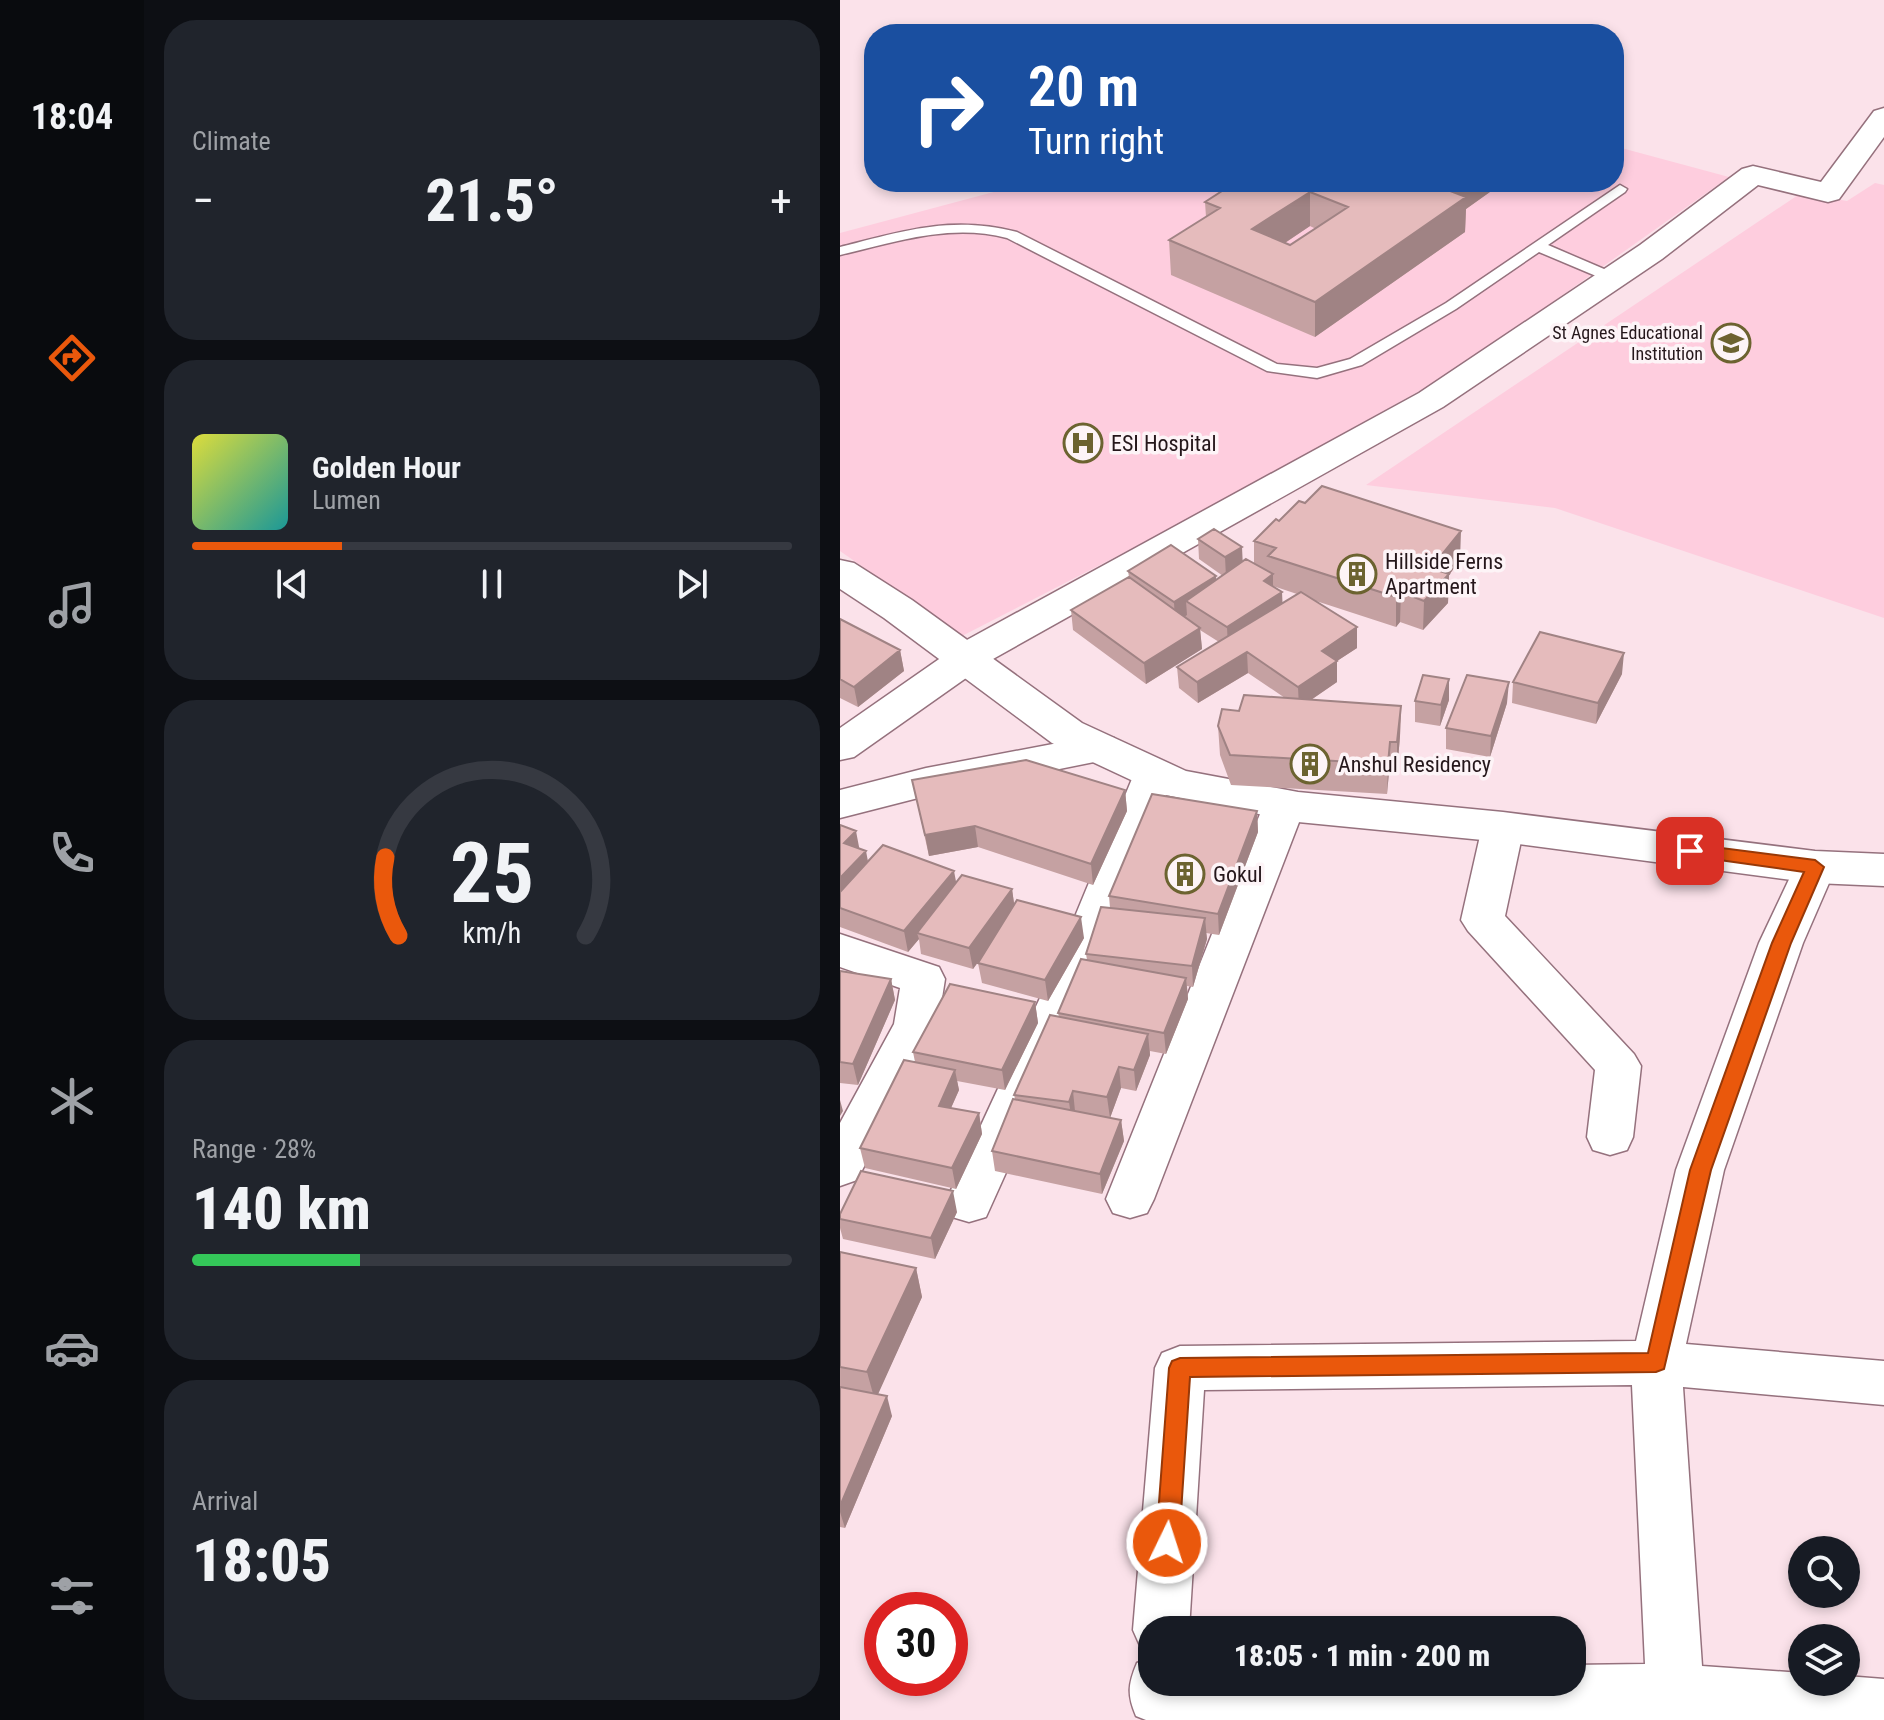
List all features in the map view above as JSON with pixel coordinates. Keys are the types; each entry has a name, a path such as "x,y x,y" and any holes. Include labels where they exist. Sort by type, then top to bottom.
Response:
{"street":[{"path":"884,793 840,749 965,659 1418,408 1613,278 1753,175 1828,193 1884,117"},
{"path":"840,572 1067,733 1176,784 1285,804 1503,827 1815,867 1884,870"},
{"path":"840,804 1100,748"},
{"path":"969,1203 1074,972 1154,774"},
{"path":"1130,1199 1285,804"},
{"path":"1503,827 1483,920 1618,1066 1610,1137"},
{"path":"1675,1691 1656,1363 1700,1170 1781,943 1815,867"},
{"path":"840,950 923,979 916,1024 840,1167"},
{"path":"1162,1616 1180,1368 1656,1363 1884,1383"},
{"path":"1586,1692 1675,1691 1884,1706"},
{"path":"1156,1696 1242,1696"}],"lane":[{"path":"840,251 944,227 985,226 1012,235 1273,368 1317,373 1356,362 1451,306 1616,192"},
{"path":"1537,246 1613,278"}],"shaded area":[{"name":"ESI Hospital","path":"1624,149 1729,177 1457,370 1195,516 962,636 840,551 840,233 994,192 1624,192"},
{"name":"St Agnes Educational Institution","path":"1875,183 1884,185 1884,618 1555,508 1366,485 1801,193 1847,201"}],"building":[{"path":"1220,192 1310,192 1453,192 1466,197 1315,302 1169,240 1220,208 1205,202","holes":["1310,192 1348,207 1290,245 1252,229"]},
{"path":"1322,486 1461,531 1431,568 1449,574 1424,601 1401,592 1396,597 1268,556 1276,548 1254,541 1276,519 1279,521 1299,501 1305,503"},
{"path":"1214,529 1242,547 1225,557 1198,539"},
{"path":"1171,545 1216,576 1174,602 1128,571"},
{"path":"1246,559 1273,574 1264,581 1282,592 1227,627 1186,601"},
{"path":"1129,577 1200,628 1144,663 1071,610"},
{"path":"1301,592 1357,627 1322,651 1337,661 1298,687 1247,652 1197,682 1177,667"},
{"path":"840,619 900,650 854,687 840,679"},
{"path":"1540,632 1624,653 1598,703 1513,682"},
{"path":"1423,675 1449,679 1441,705 1415,701"},
{"path":"1467,675 1509,682 1491,736 1446,728"},
{"path":"1244,695 1401,706 1397,742 1390,742 1388,764 1230,755 1218,726 1222,709 1239,711"},
{"path":"1026,760 1125,790 1091,864 975,826 925,835 912,780"},
{"name":"Gokul","path":"1152,794 1257,811 1218,914 1109,896"},
{"path":"840,825 856,831 844,843 866,851 840,878"},
{"path":"883,845 954,871 904,931 840,908 840,892"},
{"path":"962,875 1012,889 969,948 917,933"},
{"path":"1017,900 1081,917 1045,980 978,963"},
{"path":"1101,907 1205,918 1192,966 1086,954"},
{"path":"1081,959 1186,978 1164,1033 1058,1013"},
{"path":"840,971 891,979 853,1064 840,1062"},
{"path":"950,984 1035,1002 1002,1070 913,1052"},
{"path":"1050,1015 1148,1034 1134,1070 1119,1067 1107,1097 1073,1091 1069,1102 1014,1095"},
{"path":"904,1060 955,1070 939,1106 979,1113 952,1168 860,1148"},
{"path":"1013,1099 1121,1120 1100,1174 992,1151"},
{"path":"861,1171 953,1191 931,1238 840,1219"},
{"path":"840,1252 916,1268 867,1372 840,1367"},
{"path":"840,1387 887,1396 840,1506"}],"place":[{"name":"St Agnes Educational Institution","path":"1731,343"},
{"name":"ESI Hospital","path":"1083,443"},
{"name":"Hillside Ferns Apartment","path":"1357,574"},
{"name":"Anshul Residency","path":"1310,764"},
{"name":"Gokul","path":"1185,874"}],"route":[{"path":"1167,1543 1180,1368 1656,1363 1700,1170 1781,943 1815,867 1690,851"}]}
